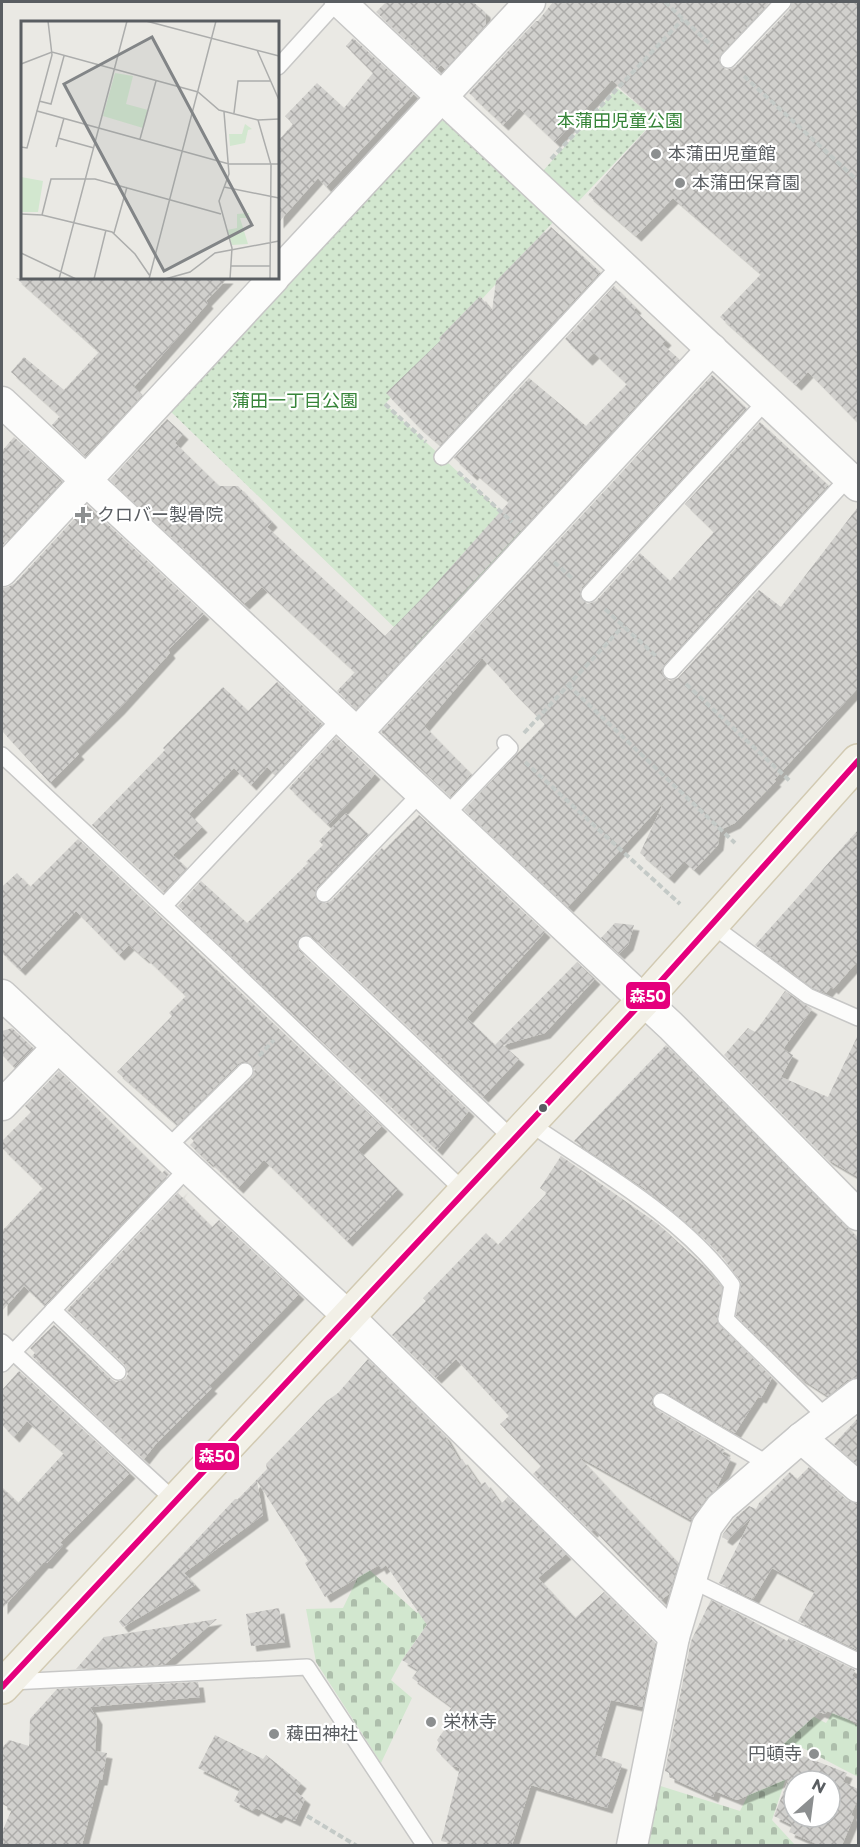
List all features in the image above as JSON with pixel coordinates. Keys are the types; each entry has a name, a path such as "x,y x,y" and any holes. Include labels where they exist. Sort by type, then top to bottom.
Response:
{"main road":[{"path":"3,1683 713,926 858,761"}],"street":[{"path":"338,2 854,482"},
{"path":"279,272 530,2"},
{"path":"2,571 273,279"},
{"path":"349,726 712,349"},
{"path":"5,408 85,480 231,623 349,726 644,1000 858,1215"},
{"path":"2,995 348,1317 674,1637"},
{"path":"2,1105 58,1047"},
{"path":"632,1845 674,1637 707,1526 721,1507 801,1438 858,1395"},
{"path":"801,1438 858,1487"}],"lane":[{"path":"279,66 338,2"},
{"path":"728,60 783,2"},
{"path":"442,457 621,264"},
{"path":"589,594 767,400"},
{"path":"671,671 854,482"},
{"path":"165,906 349,726"},
{"path":"446,815 507,746"},
{"path":"2,754 465,1192"},
{"path":"324,894 421,793"},
{"path":"713,926 808,996 858,1018"},
{"path":"306,944 521,1132 673,1222 718,1266 732,1285 726,1319 827,1418"},
{"path":"2,1364 7,1347 53,1310 178,1158 245,1071"},
{"path":"53,1310 118,1371"},
{"path":"7,1347 174,1501"},
{"path":"661,1401 770,1465"},
{"path":"691,1580 858,1661"},
{"path":"3,1683 308,1667 425,1845"}],"path":[{"path":"665,2 858,181"},
{"path":"546,164 683,19"},
{"path":"623,626 507,746 680,904"},
{"path":"568,685 735,843"},
{"path":"245,1071 289,1024"},
{"path":"307,1816 357,1845"}],"green space":[{"name":"本蒲田児童公園","path":"617,88 656,119 577,203 542,172"},
{"name":"蒲田一丁目公園","path":"433,121 448,121 556,219 385,404 533,542 426,658 167,408"},
{"path":"364,1565 417,1613 433,1601 440,1606 402,1660 391,1680 412,1698 381,1763 316,1662 306,1609 343,1608"},
{"name":"円頓寺","path":"793,1706 826,1723 834,1710 858,1726 858,1777 797,1745 789,1769 782,1769 782,1790 772,1820 795,1845 642,1846 651,1783 740,1811"}],"building":[{"path":"386,2 473,2 485,12 486,24 445,69 441,65 437,69 376,12"},
{"path":"553,2 770,2 721,54 719,63 726,70 735,67 790,9 792,2 858,2 858,423 808,372 796,385 720,317 761,274 673,198 636,236 588,195 656,119 612,80 555,142 519,108 503,125 469,93 538,21"},
{"path":"353,38 414,94 326,187 318,178 279,222 279,140 293,124 285,116 317,83 344,108 373,73 346,46"},
{"path":"551,227 600,272 440,445 386,393 441,340 439,338 480,296 492,311 496,281"},
{"path":"16,278 227,279 134,387 142,395 85,456 52,425 60,416 11,372 24,357 64,390 99,352"},
{"path":"614,286 636,308 634,310 666,340 662,344 679,359 356,709 337,691 355,672 262,587 244,604 110,480 167,419 183,434 175,443 219,486 238,486 272,522 267,527 385,636 433,587 509,502 474,472 472,475 454,458 529,378 586,426 627,384 594,353 587,360 565,339"},
{"path":"712,375 746,408 582,587 580,597 587,604 596,601 640,553 670,581 714,532 685,504 760,422 828,485 664,664 662,674 669,681 678,678 759,590 781,607 858,507 858,688 774,780 776,781 735,823 720,830 718,845 694,870 684,861 669,878 640,853 664,802 568,907 464,810 545,724 482,658 424,726 471,774 450,796 381,732"},
{"path":"14,437 62,481 2,546 2,451"},
{"path":"87,505 204,614 168,650 170,653 119,709 76,751 79,754 50,783 2,731 2,588 15,583"},
{"path":"277,682 322,724 275,774 267,767 251,785 234,768 189,814 202,827 173,855 187,868 164,892 92,825 223,687 248,711"},
{"path":"336,737 375,774 328,825 289,788"},
{"path":"346,813 368,834 317,887 315,896 318,901 326,903 331,901 382,848 384,850 419,815 545,932 467,1018 495,1045 577,962 595,979 545,1033 503,1045 519,1059 483,1097 313,937 304,935 299,938 297,946 299,951 469,1111 437,1150 178,906 201,881 247,923 308,863 306,862 323,845 319,841"},
{"path":"858,830 858,961 833,989 831,987 826,993 813,988 755,945"},
{"path":"78,839 382,1126 358,1150 398,1189 347,1241 264,1160 238,1188 190,1145 194,1141 191,1138 252,1077 255,1069 251,1064 243,1061 238,1064 177,1125 117,1072 172,1016 169,1013 186,996 145,957 129,945 119,955 76,911 20,970 2,953 2,887 17,873 30,887"},
{"path":"615,923 634,925 628,945 619,954 601,938"},
{"path":"785,991 812,1009 783,1049 793,1055 781,1077 828,1097 858,1035 858,1177 827,1159 724,1055 748,1028 755,1032"},
{"path":"12,1028 33,1048 14,1067 2,1055 2,1031"},
{"path":"666,1045 858,1238 858,1377 847,1380 828,1396 800,1378 736,1316 741,1282 720,1254 644,1188 574,1141"},
{"path":"59,1071 162,1173 165,1170 169,1174 44,1305 24,1286 2,1311 2,1231 43,1188 2,1148 2,1141 31,1112 25,1106"},
{"path":"561,1156 658,1224 705,1267 722,1288 717,1322 772,1378 761,1398 758,1397 735,1433 666,1393 657,1392 652,1397 652,1405 656,1409 725,1450 722,1454 731,1458 716,1489 707,1497 691,1520 578,1456 678,1563 669,1594 661,1600 594,1530 592,1532 533,1474 541,1466 500,1424 509,1416 456,1359 436,1378 392,1335 426,1301 423,1298 486,1233 498,1245 547,1193 540,1188"},
{"path":"183,1187 178,1193 212,1227 219,1220 299,1294 209,1386 212,1388 144,1459 32,1356 35,1353 30,1348 54,1325 111,1379 116,1382 125,1379 128,1374 125,1365 67,1310"},
{"path":"368,1359 445,1436 460,1461 462,1459 480,1485 485,1482 501,1504 508,1497 566,1554 538,1578 575,1618 604,1592 655,1643 642,1707 611,1700 595,1755 622,1764 607,1808 531,1785 512,1845 459,1845 441,1841 460,1768 451,1765 436,1750 439,1743 437,1740 455,1715 449,1711 452,1707 412,1678 418,1670 402,1660 427,1625 386,1565 381,1569 379,1565 325,1597 305,1563 308,1561 257,1481 263,1515 184,1573 195,1585 123,1627 119,1622 235,1499 238,1499 267,1469 266,1464 327,1401 338,1393"},
{"path":"19,1371 130,1473 60,1543 63,1545 47,1563 43,1563 2,1609 2,1487 18,1503 64,1453 27,1421 14,1437 2,1425 2,1390"},
{"path":"858,1418 858,1465 834,1444"},
{"path":"809,1467 847,1500 858,1504 858,1650 798,1621 815,1591 772,1568 753,1599 719,1583 752,1517 727,1540 722,1537 723,1534 734,1519 749,1506 756,1509 759,1503 790,1472 797,1479"},
{"path":"711,1600 787,1641 789,1638 855,1670 852,1676 858,1680 858,1723 827,1711 825,1714 819,1712 780,1747 837,1769 782,1769 782,1781 737,1800 715,1791 713,1797 669,1777 669,1773 665,1771 691,1641"},
{"path":"279,1608 285,1642 251,1646 246,1614"},
{"path":"217,1619 164,1665 76,1669 104,1637"},
{"path":"198,1682 200,1697 90,1707 97,1719 95,1751 107,1753 102,1780 99,1780 82,1845 2,1845 2,1832 12,1809 2,1804 2,1748 9,1740 29,1746 30,1719 57,1689"},
{"path":"215,1735 263,1759 266,1755 301,1783 295,1791 305,1799 295,1821 280,1814 276,1818 256,1808 253,1811 234,1801 240,1789 198,1768"},
{"path":"842,1771 847,1773 843,1782 858,1789 858,1798 851,1815 854,1817 842,1845 819,1845 789,1832 790,1829 842,1829"},
{"path":"782,1796 782,1820 774,1816"}],"transit line":[{"name":"森50","path":"2,1687 644,1000 858,761"}],"place":[{"name":"本蒲田児童館","path":"656,154"},
{"name":"本蒲田保育園","path":"680,183"},
{"name":"クロバー製骨院","path":"83,515"},
{"name":"栄林寺","path":"431,1722"},
{"name":"薭田神社","path":"274,1734"},
{"name":"円頓寺","path":"814,1754"}]}
